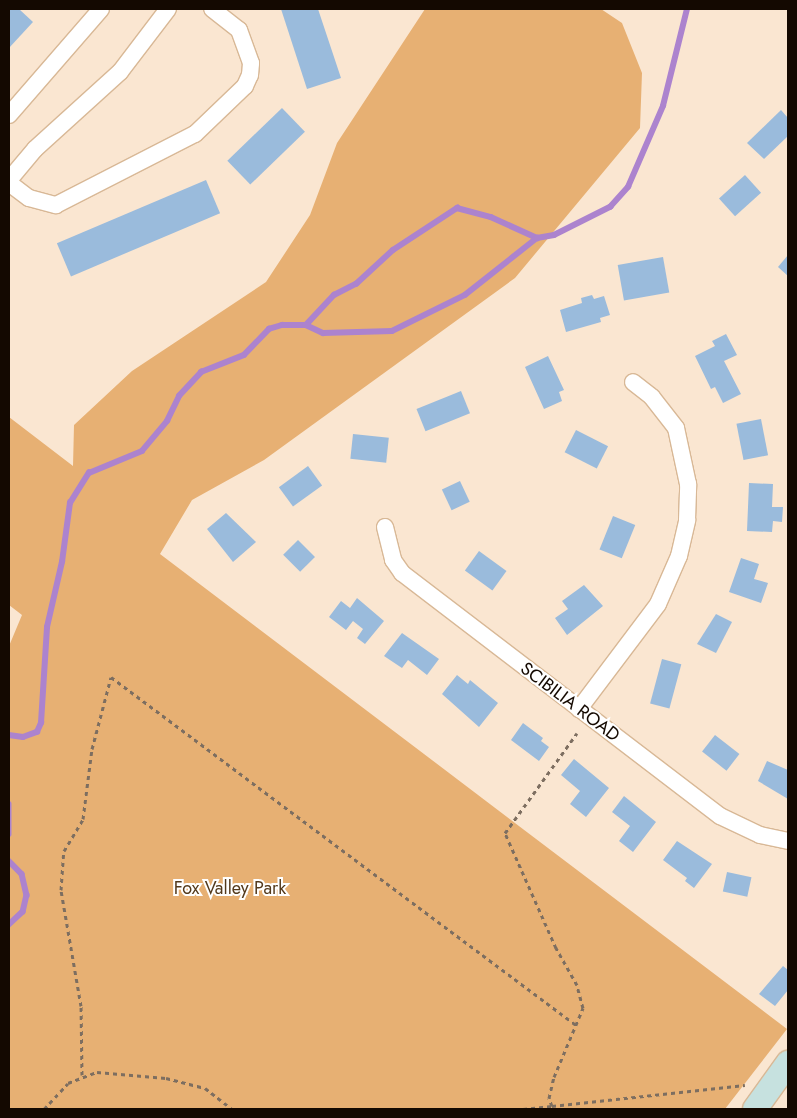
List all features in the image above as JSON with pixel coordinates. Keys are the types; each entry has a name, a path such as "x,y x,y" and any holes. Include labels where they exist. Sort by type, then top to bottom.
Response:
{"street":[{"path":"9,115 101,9"},
{"path":"168,9 143,47 120,72 35,149 9,182 29,198 56,205 195,134 245,86 250,75 251,63 239,30 212,9"},
{"path":"579,709 658,604 679,556 687,520 688,484 676,428 652,397 633,382"},
{"name":"SCIBILIA ROAD","path":"385,526 393,560 402,573 720,816 746,830 788,841"},
{"path":"754,1109 788,1063"}],"path":[{"path":"82,1076 81,1006 61,890 64,850 83,819 92,749 111,677 576,1025"},
{"path":"552,1106 549,1098 554,1077 582,1008 576,985 556,948 506,833 577,733"},
{"path":"44,1109 68,1083 82,1076 97,1072 166,1078 205,1088 232,1109"},
{"path":"523,1109 747,1085"}],"green space":[{"name":"Fox Valley Park","path":"425,9 601,9 622,23 642,73 640,128 515,278 264,460 192,500 160,554 787,1029 725,1109 9,1109 9,646 22,615 9,605 9,417 73,466 74,425 132,371 266,282 310,215 337,143"}],"building":[{"path":"9,9 19,9 33,22 9,48"},
{"path":"281,9 318,9 341,78 307,89"},
{"path":"282,108 305,132 250,185 227,161"},
{"path":"781,110 788,118 788,136 764,159 747,143"},
{"path":"745,175 761,193 735,216 719,198"},
{"path":"206,180 220,213 71,276 57,243"},
{"path":"788,255 788,276 778,267"},
{"path":"663,257 669,292 624,300 618,265"},
{"path":"592,295 594,299 604,296 610,315 600,318 601,322 566,332 560,310 582,303 581,298"},
{"path":"726,334 737,355 724,361 741,394 723,403 715,387 711,389 695,356 715,346 712,341"},
{"path":"548,356 564,390 559,392 562,401 544,409 525,367"},
{"path":"461,391 470,413 425,431 416,409"},
{"path":"761,419 768,455 744,460 736,424"},
{"path":"576,430 608,446 597,469 565,452"},
{"path":"353,434 389,438 386,463 350,459"},
{"path":"308,466 322,485 293,507 279,487"},
{"path":"460,481 470,502 452,510 442,489"},
{"path":"749,483 773,484 772,507 783,507 782,522 773,521 772,532 747,531"},
{"path":"226,513 256,542 233,562 207,529"},
{"path":"613,516 635,525 622,558 600,549"},
{"path":"298,540 315,557 300,572 283,555"},
{"path":"479,551 507,571 492,590 465,570"},
{"path":"741,558 759,564 754,579 768,583 761,603 729,592"},
{"path":"584,585 603,606 567,635 555,618 568,609 562,601"},
{"path":"357,598 384,621 365,644 357,638 363,629 353,621 346,630 329,617 341,601 350,608"},
{"path":"716,614 732,622 716,653 697,644"},
{"path":"402,633 439,659 427,675 408,660 402,668 384,656"},
{"path":"662,659 681,664 669,709 650,703"},
{"path":"457,675 468,684 470,680 498,703 479,727 442,694"},
{"path":"523,723 543,738 541,741 549,747 539,761 511,740"},
{"path":"715,735 739,754 726,771 702,752"},
{"path":"574,759 609,788 586,817 570,804 580,791 561,775"},
{"path":"767,761 788,770 788,799 758,781"},
{"path":"624,796 656,822 633,852 619,841 630,826 612,812"},
{"path":"677,841 712,864 694,888 685,881 687,878 663,860"},
{"path":"727,872 751,877 747,897 723,892"},
{"path":"783,966 788,970 788,990 775,1006 759,994"}],"waterway":[{"path":"9,735 23,737 37,732 41,723 47,627 62,562 70,503 89,473 142,451 167,421 179,396 201,372 244,355 269,329 282,325 306,325 323,333 392,331 465,295 537,238 554,235 610,207 628,187 663,106 687,9"},
{"path":"306,325 334,295 356,284 393,250 457,208 491,217 537,238"},
{"path":"9,804 9,834"},
{"path":"9,861 22,874 27,895 23,912 9,925"}]}
